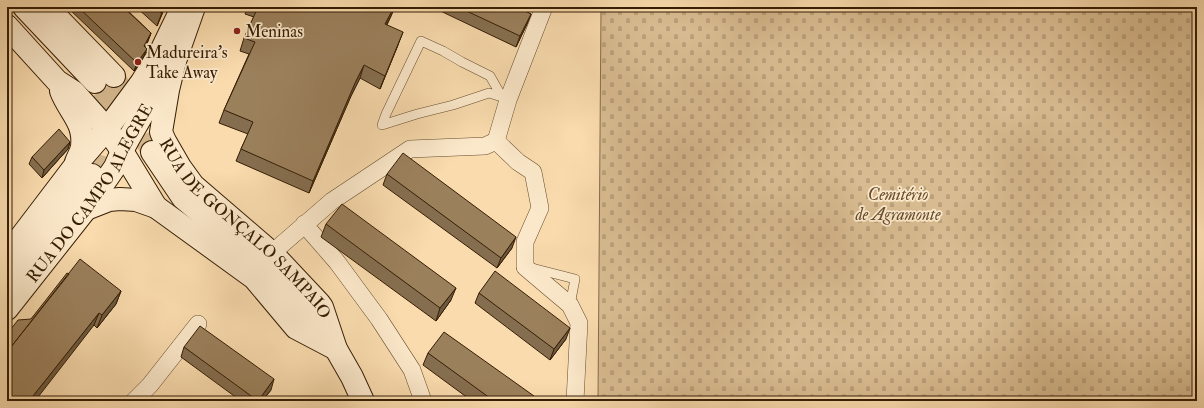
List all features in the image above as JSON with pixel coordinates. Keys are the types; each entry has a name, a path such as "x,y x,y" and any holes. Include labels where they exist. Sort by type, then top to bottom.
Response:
{"main road":[{"path":"24,7 104,79 48,7"},
{"name":"RUA DO CAMPO ALEGRE","path":"7,255 83,171 107,129 141,83 161,50 177,18 187,7"},
{"name":"RUA DO CAMPO ALEGRE","path":"7,309 86,209 115,167 122,151 152,98 175,61 194,7"},
{"path":"7,26 57,81 74,92 107,129 156,207"},
{"name":"RUA DE GONÇALO SAMPAIO","path":"175,61 168,90 161,132 165,141 180,167 193,185 272,253 322,307 336,349 352,377 363,401"},
{"path":"7,281 83,171 82,132 76,117 65,101 57,81"},
{"path":"152,152 183,198 264,266 309,316 336,349"},
{"path":"86,209 109,200 120,199 136,200 156,207"},
{"name":"RUA DE GONÇALO SAMPAIO","path":"156,207 254,278 296,328 336,349"}],"street":[{"path":"272,253 332,200 410,149 485,146 496,140 505,98 544,7"},
{"path":"496,140 518,162 533,172 540,208 525,242 525,267 570,305 579,323 575,401"},
{"path":"304,224 337,262 379,319 412,370 423,401"},
{"path":"134,401 150,386 198,324"}],"lane":[{"path":"421,41 490,76 505,98 489,93 382,125 421,41"},
{"path":"525,267 575,279 570,305"}],"green space":[{"name":"Cemitério de Agramonte","path":"601,7 1197,7 1197,401 598,401"}],"building":[{"path":"78,7 123,7 151,33 144,46 147,49 137,63"},
{"path":"154,7 164,7 161,13"},
{"path":"258,7 394,7 385,24 403,32 385,76 364,65 313,181 241,149 253,122 224,110 255,42 244,38"},
{"path":"458,7 517,7 531,14 520,36"},
{"path":"59,129 70,142 44,170 32,157"},
{"path":"403,153 516,237 501,258 387,174"},
{"path":"342,204 456,288 440,308 326,224"},
{"path":"80,259 121,291 102,315 99,313 29,401 7,401 7,352"},
{"path":"495,271 570,328 554,349 479,293"},
{"path":"67,273 69,274 7,352 7,334 18,320 31,319"},
{"path":"200,326 274,379 258,401 184,347"},
{"path":"444,332 541,401 494,401 428,353"},
{"path":"166,396 173,401 162,401"}],"tunnel":[{"path":"114,76 152,152"},
{"path":"92,175 100,157 106,137 108,117 105,98 95,82"}],"place":[{"name":"Meninas","path":"237,31"},
{"name":"Madureira's Take Away","path":"138,62"}]}
